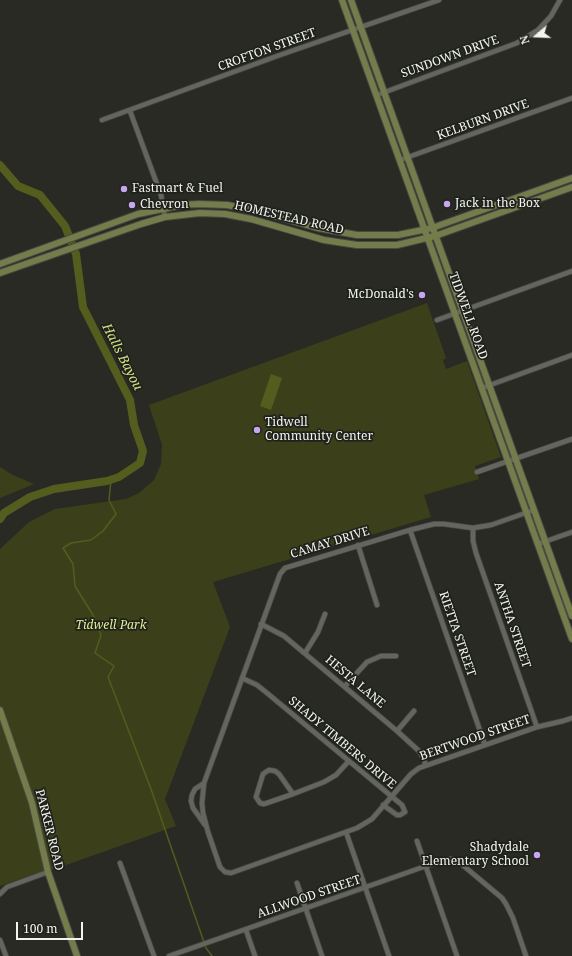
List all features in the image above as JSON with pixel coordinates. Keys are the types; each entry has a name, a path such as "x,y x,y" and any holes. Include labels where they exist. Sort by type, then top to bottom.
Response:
{"main road":[{"name":"TIDWELL ROAD","path":"342,0 526,513 572,636"},
{"name":"TIDWELL ROAD","path":"350,0 572,616"},
{"name":"HOMESTEAD ROAD","path":"0,264 138,214 163,208 199,204 227,205 253,210 318,228 357,235 398,235 432,228 572,178"},
{"path":"556,184 560,191"},
{"name":"HOMESTEAD ROAD","path":"0,273 141,224 165,217 200,213 225,214 251,219 324,240 357,244 396,245 435,236 572,187"},
{"path":"225,214 227,205"},
{"path":"494,206 496,214"},
{"path":"288,230 290,220"},
{"path":"101,228 105,236"},
{"path":"39,250 42,259"},
{"name":"PARKER ROAD","path":"0,710 32,803 48,872 77,956"}],"street":[{"name":"CROFTON STREET","path":"102,120 440,0"},
{"name":"SUNDOWN DRIVE","path":"377,95 517,43 538,30 551,16 560,0"},
{"name":"KELBURN DRIVE","path":"400,160 572,98"},
{"path":"130,111 161,195 165,217"},
{"path":"437,320 572,271"},
{"path":"482,388 572,355"},
{"path":"477,472 572,438"},
{"name":"CAMAY DRIVE","path":"225,872 220,867 206,826 202,803 204,783 261,624 280,574 285,568 358,545 434,524 473,528 491,525 534,510"},
{"name":"ANTHA STREET","path":"473,528 473,541 476,553 537,727"},
{"name":"RIETTA STREET","path":"410,530 485,745"},
{"path":"538,544 572,532"},
{"path":"358,545 377,605"},
{"path":"304,653 318,632 324,614"},
{"name":"HESTA LANE","path":"261,624 278,632 345,686 420,752 426,765"},
{"path":"345,686 367,662 381,656 396,656"},
{"name":"SHADY TIMBERS DRIVE","path":"242,678 257,685 391,797 404,809 405,812 397,815 383,806"},
{"path":"397,731 414,711"},
{"name":"BERTWOOD STREET","path":"225,872 232,873 346,832 364,824 372,819 411,774 426,765 537,727 572,718"},
{"path":"293,794 279,774 275,771 269,770 263,774 256,797 262,804 293,794 330,779 348,762"},
{"name":"CAMAY DRIVE","path":"204,783 195,789 191,801 193,808 206,826"},
{"path":"346,832 389,956"},
{"path":"417,841 457,956"},
{"name":"ALLWOOD STREET","path":"169,956 426,866 446,860 455,860 502,898 513,918 526,956"},
{"path":"120,863 154,956"},
{"path":"0,894 7,887 48,872"},
{"path":"297,883 322,956"},
{"path":"246,930 255,956"},
{"path":"0,940 6,956"}],"green space":[{"name":"Tidwell Park","path":"427,303 446,358 443,360 446,369 467,361 501,457 475,466 479,479 424,495 431,517 213,582 230,627 165,799 176,826 55,869 40,872 0,886 0,549 29,522 55,509 126,499 139,493 154,480 161,464 162,445 149,405"},
{"path":"0,467 13,475 34,484 0,498"}],"shaded area":[{"path":"271,374 282,378 271,410 260,406"}],"waterway":[{"name":"Halls Bayou","path":"0,165 18,186 40,195 65,226 76,254 83,307 130,400 134,425 143,451 140,463 119,477 107,481 54,489 30,497 4,513 0,519"},
{"path":"111,480 109,500 116,514 103,531 91,540 71,543 63,548 73,564 75,586 93,615 101,635 95,653 114,666 108,677 151,789 206,948 212,956"}],"place":[{"name":"Fastmart & Fuel","path":"124,189"},
{"name":"Jack in the Box","path":"447,204"},
{"name":"Chevron","path":"132,205"},
{"name":"McDonald's","path":"422,295"},
{"name":"Tidwell Community Center","path":"257,430"},
{"name":"Shadydale Elementary School","path":"537,855"}]}
